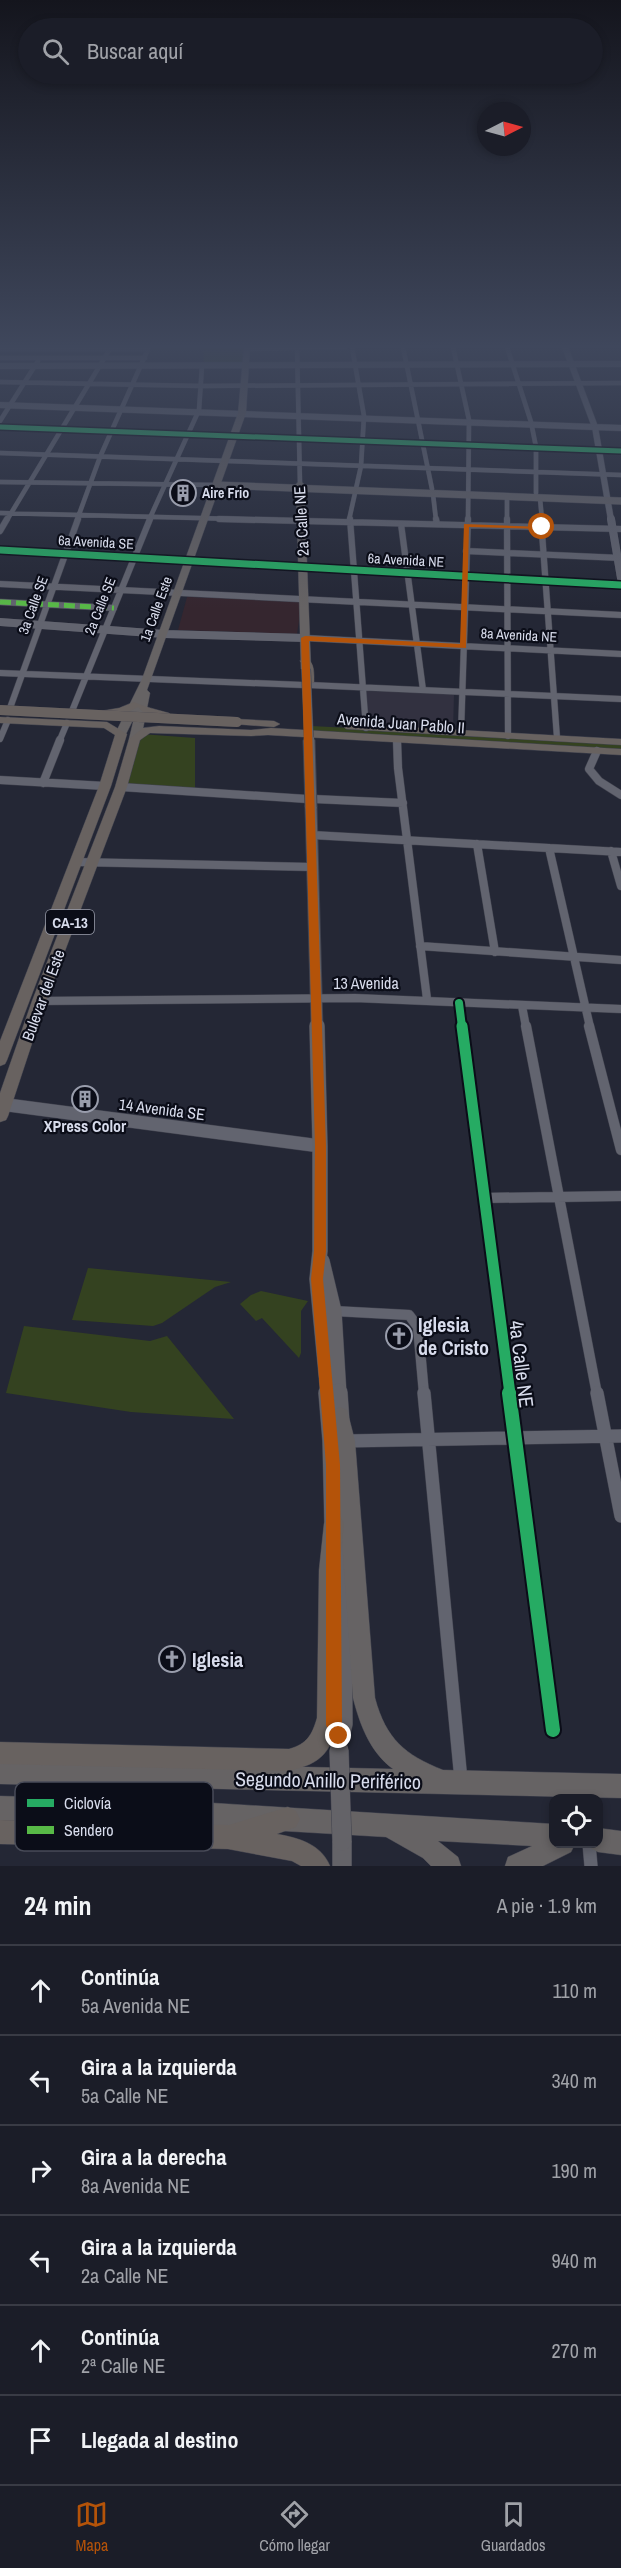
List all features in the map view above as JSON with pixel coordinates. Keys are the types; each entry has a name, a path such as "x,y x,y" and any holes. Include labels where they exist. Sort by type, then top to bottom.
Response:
{"highway":[{"path":"286,728 302,722 306,717 306,685 303,666 305,665"},
{"path":"3,708 113,713 139,706 152,714 254,720 271,727"},
{"name":"Avenida Juan Pablo II","path":"3,708 236,726"},
{"path":"73,723 86,720 87,714 78,711"},
{"path":"183,729 176,724 177,720 184,716"},
{"path":"306,717 312,723 326,726"},
{"path":"3,718 107,725 128,736 147,730 183,729 251,733 271,727"},
{"name":"Avenida Juan Pablo II","path":"3,718 271,727 397,740 621,752"},
{"name":"Avenida Juan Pablo II","path":"286,728 326,726 621,742"},
{"path":"286,728 302,736 307,743 311,805"},
{"path":"307,743 314,738 337,735"},
{"name":"Bulevar del Este","path":"0,1060 105,786 128,736"},
{"name":"Bulevar del Este","path":"1,1108 39,1001 121,787 128,736"},
{"path":"0,1753 298,1759 315,1749 324,1734 329,1709 329,1570 334,1524"},
{"path":"228,1837 288,1819"},
{"path":"0,1832 15,1832"},
{"path":"213,1837 228,1837 292,1849 306,1854 318,1866"}],"main road":[{"name":"1a Calle Este","path":"128,736 234,435"},
{"path":"216,485 227,488 300,487 621,499"},
{"name":"2a Calle NE","path":"300,487 312,835 320,1146 320,1251 326,1311"},
{"path":"467,493 507,497 538,496"},
{"path":"326,1311 345,1441 367,1714 376,1736 387,1750 414,1770 454,1782"},
{"path":"326,1311 334,1524 334,1725 339,1743"},
{"path":"340,1416 343,1724 339,1743 342,1866"},
{"path":"218,1758 243,1778"},
{"name":"Segundo Anillo Periférico","path":"0,1772 621,1786"},
{"path":"0,1808 15,1809"},
{"path":"213,1816 386,1824 549,1836"},
{"path":"386,1824 431,1850 449,1866"},
{"path":"603,1841 621,1843"},
{"path":"520,1865 555,1848"}],"street":[{"path":"0,531 59,434"},
{"name":"3a Calle SE","path":"3,708 23,674 110,434"},
{"name":"2a Calle SE","path":"78,711 86,677 150,518 188,434"},
{"path":"213,434 621,451"},
{"path":"363,434 361,466 349,522 366,728"},
{"path":"422,434 437,524"},
{"path":"461,733 469,434"},
{"path":"533,434 558,738"},
{"path":"596,434 621,578"},
{"name":"2a Calle NE","path":"298,437 300,487"},
{"path":"0,453 621,474"},
{"path":"0,482 216,485"},
{"path":"507,497 508,736"},
{"path":"0,513 621,529"},
{"path":"401,524 423,690"},
{"name":"6a Avenida SE","path":"0,550 190,561"},
{"name":"6a Avenida NE","path":"465,551 619,558"},
{"name":"6a Avenida NE","path":"190,561 621,585"},
{"path":"0,584 122,588 621,615"},
{"path":"0,602 114,608"},
{"name":"8a Avenida NE","path":"0,622 105,631 305,638 621,654"},
{"path":"0,673 621,699"},
{"path":"0,739 3,718"},
{"path":"44,783 73,723"},
{"path":"397,740 406,840 427,999"},
{"path":"597,751 589,769 602,784 621,795"},
{"path":"0,780 105,786"},
{"path":"121,787 311,805 403,803"},
{"path":"312,835 621,852"},
{"path":"477,844 495,952"},
{"path":"549,848 585,1008 621,1150"},
{"path":"611,851 621,886"},
{"path":"76,862 312,867"},
{"path":"420,946 621,960"},
{"name":"13 Avenida","path":"39,1001 112,1004 315,998 427,999 459,1003 621,1009"},
{"name":"4a Calle NE","path":"459,1003 513,1438 553,1730"},
{"path":"522,1006 621,1516"},
{"name":"14 Avenida SE","path":"1,1108 320,1146"},
{"path":"483,1198 621,1196"},
{"path":"326,1311 405,1315 414,1319 418,1327 454,1782"},
{"path":"345,1441 621,1436"},
{"path":"589,1848 591,1866"}],"shaded area":[{"path":"187,597 302,600 297,634 178,630"},
{"path":"365,691 454,694 453,730 368,724"}],"green space":[{"path":"311,726 621,742 621,752 311,734"},
{"path":"141,734 195,738 195,790 125,786"},
{"path":"88,1268 231,1282 215,1287 162,1323 153,1326 72,1320"},
{"path":"261,1291 308,1301 301,1311 299,1358 262,1318 256,1321 240,1304 251,1295"},
{"path":"24,1326 150,1341 167,1336 234,1419 131,1412 6,1393"}],"marked path":[{"path":"0,602 114,608"}],"cycle path":[{"path":"183,434 621,451"},
{"path":"0,550 621,585"},
{"path":"459,1003 553,1730"}],"place":[{"name":"Aire Frio","path":"183,493"},
{"name":"XPress Color","path":"85,1099"},
{"name":"Iglesia de Cristo","path":"399,1336"},
{"name":"Iglesia","path":"172,1659"}],"route":[{"path":"339,1736 334,1725 332,1441 318,1310 317,1279 320,1251 320,1146 305,638 463,646 466,525 542,527"}]}
